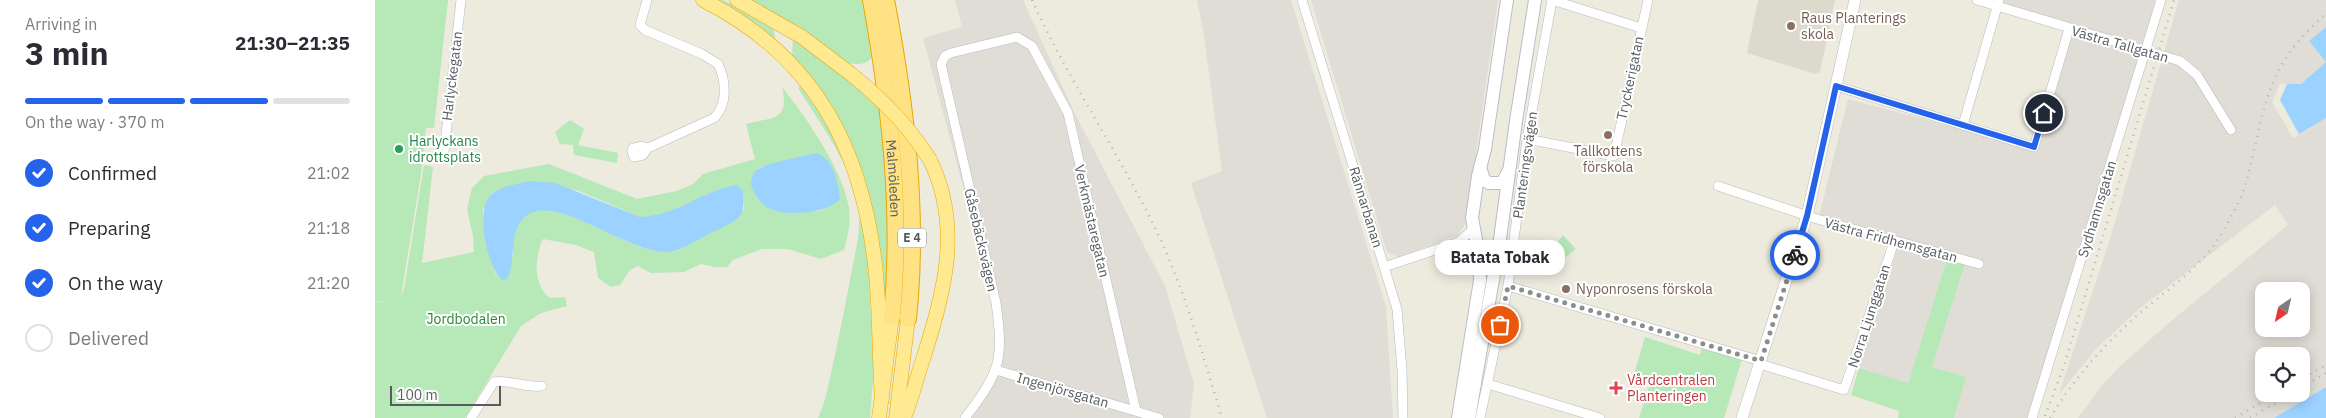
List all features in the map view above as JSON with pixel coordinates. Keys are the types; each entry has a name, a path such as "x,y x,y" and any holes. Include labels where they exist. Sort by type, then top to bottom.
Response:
{"highway":[{"path":"703,0 734,17 791,64 819,98 837,128 853,163 864,200 876,273 882,399"},
{"path":"737,0 789,29 851,74 901,120 930,160 939,179 947,212 948,257 941,299 904,418"},
{"name":"Malmöleden","path":"871,0 886,91 893,164 900,318 896,418"},
{"name":"Malmöleden","path":"879,418 900,318 912,238 911,197 902,99 886,0"}],"main road":[{"path":"1458,418 1480,280 1471,218 1485,149 1507,0"},
{"name":"Planteringsvägen","path":"1469,418 1500,239 1509,167 1535,0"},
{"path":"1480,167 1483,180 1489,183 1500,184 1505,179 1509,167"}],"street":[{"name":"Harlyckegatan","path":"443,152 461,0"},
{"path":"647,0 640,22 645,30 703,54 718,64 725,96 720,113 714,118 647,148"},
{"name":"Rännarbanan","path":"1302,0 1384,267 1399,326 1403,418"},
{"path":"1552,0 1641,28"},
{"name":"Planteringsvägen","path":"1480,418 1508,286 1527,139 1552,0"},
{"name":"Tryckerigatan","path":"1527,139 1613,156 1648,0"},
{"path":"1742,418 1807,216 1855,0"},
{"name":"Västra Tallgatan","path":"1977,0 1998,3 2069,29 2180,61 2191,68 2231,130"},
{"name":"Sydhamnsgatan","path":"2032,418 2161,0"},
{"path":"1963,125 1998,3"},
{"path":"1836,86 2034,147 2069,29"},
{"name":"Verkmästaregatan","path":"945,56 1017,37 1031,46 1068,113 1136,411"},
{"name":"Gåsebäcksvägen","path":"945,56 941,64 996,303 1001,344 996,370 990,384 965,418"},
{"name":"Västra Fridhemsgatan","path":"1718,186 1807,216 1894,242 1905,242 1979,264"},
{"path":"1384,267 1459,242 1472,230"},
{"name":"Norra Ljunggatan","path":"1760,362 1844,390 1894,242"},
{"path":"1508,286 1760,362"},
{"name":"Ingenjörsgatan","path":"996,370 1159,418"},
{"path":"471,418 494,382 499,381 529,387 543,386"},
{"path":"1488,384 1600,418"}],"shaded area":[{"path":"955,0 1023,0 1074,112 1165,286 1194,384 1190,418 971,418 992,385 1002,345 973,224 923,38 962,27"},
{"path":"1197,0 1291,0 1386,307 1393,418 1267,418 1191,183 1222,171 1204,36"},
{"path":"1311,0 1498,0 1466,223 1457,236 1398,257 1387,252"},
{"name":"Raus Planterings skola","path":"1758,0 1835,0 1820,72 1815,74 1747,53"},
{"path":"2003,0 2155,0 2143,47 2001,6"},
{"path":"2179,0 2326,0 2326,27 2310,41 2326,62 2301,84 2280,84 2272,102 2293,138 2326,118 2326,387 2310,397 2310,347 2255,347 2255,402 2301,402 2274,418 2078,418 2104,383 2120,366 2170,322 2288,225 2275,205 2140,308 2096,349 2059,394 2110,239"},
{"path":"2070,32 2142,53 2030,418 1954,418 1966,377 1932,367 1965,264 1947,259 1908,383 1859,368 1900,241 1819,217 1848,99 2034,149"}],"green space":[{"name":"Jordbodalen","path":"375,0 448,0 434,128 426,128 421,174 401,296 404,289 424,165 433,167 422,263 474,252 473,236 467,209 472,188 484,176 549,164 637,199 677,191 693,184 703,174 755,159 746,124 777,116 781,112 784,106 782,87 822,144 839,177 849,208 849,229 844,250 821,259 788,249 762,249 733,260 727,267 701,264 684,272 651,273 638,266 630,270 620,285 611,287 598,278 594,252 576,245 543,239 537,262 540,286 550,298 565,297 567,306 541,313 521,326 465,418 375,418 375,302 387,303 375,301","holes":["817,153 822,210 804,212 778,211 770,208 756,197 758,168","529,181 579,191 640,217 653,217 682,208 706,195 743,191 744,209 678,250 667,251 637,246 572,216 547,209 538,209 526,215 517,225 514,236 513,256 496,275 486,240 483,210 493,193"]},
{"path":"712,0 723,0 774,26 775,43"},
{"path":"748,0 863,0 872,57 867,62 861,64 847,63 800,27"},
{"path":"793,37 841,72 880,107 887,219 887,275 883,332 867,196 792,57"},
{"path":"802,84 828,120 860,201 868,263 874,367 870,418 818,418 826,397 841,328 857,246 859,208 847,170 840,156 798,88"},
{"path":"570,120 584,129 578,145 618,153 617,163 574,155 573,145 560,144 555,132"},
{"path":"1563,235 1576,249 1563,259 1555,254 1555,246"},
{"path":"1947,259 1965,264 1932,367 1966,377 1954,418 1898,418 1899,411 1851,395 1859,368 1908,383"},
{"path":"1645,337 1700,355 1702,347 1742,359 1724,418 1639,418 1651,380 1634,374"}],"water":[{"path":"2326,27 2326,62 2309,41"},
{"path":"2326,62 2326,118 2299,134 2280,100 2287,84 2301,84"},
{"path":"817,153 823,156 834,172 840,199 834,204 827,208 807,212 787,213 771,209 758,199 751,182 753,174 757,170 776,162"},
{"path":"529,181 555,183 640,217 654,216 678,208 712,192 737,185 743,191 743,207 740,216 731,223 687,246 668,252 635,245 576,218 558,212 542,210 529,214 517,227 510,271 507,279 502,280 487,251 483,224 487,201 492,194 500,189"},
{"path":"2326,387 2326,418 2274,418 2301,402 2310,402 2310,397"}],"railway":[{"path":"1032,0 1060,57 1139,196 1164,247 1192,320 1222,418"},
{"path":"2045,416 2064,366 2174,0"},
{"path":"2050,418 2082,372 2106,345 2133,319 2196,266 2213,247 2230,219 2244,189 2263,111 2281,66 2296,44 2326,14"},
{"path":"2310,374 2326,365"},
{"path":"2310,383 2326,373"},
{"path":"2235,418 2262,402"},
{"path":"2250,418 2277,402"}],"way so far":[{"path":"1500,325 1508,286 1761,361 1795,255"}],"place":[{"name":"Raus Planterings skola","path":"1791,26"},
{"name":"Tallkottens förskola","path":"1608,135"},
{"name":"Harlyckans idrottsplats","path":"399,149"},
{"name":"Nyponrosens förskola","path":"1566,289"},
{"name":"Batata Tobak","path":"1500,325"},
{"name":"Vårdcentralen Planteringen","path":"1616,388"}],"route":[{"path":"1795,255 1807,216 1836,86 2034,147 2044,113"}]}
